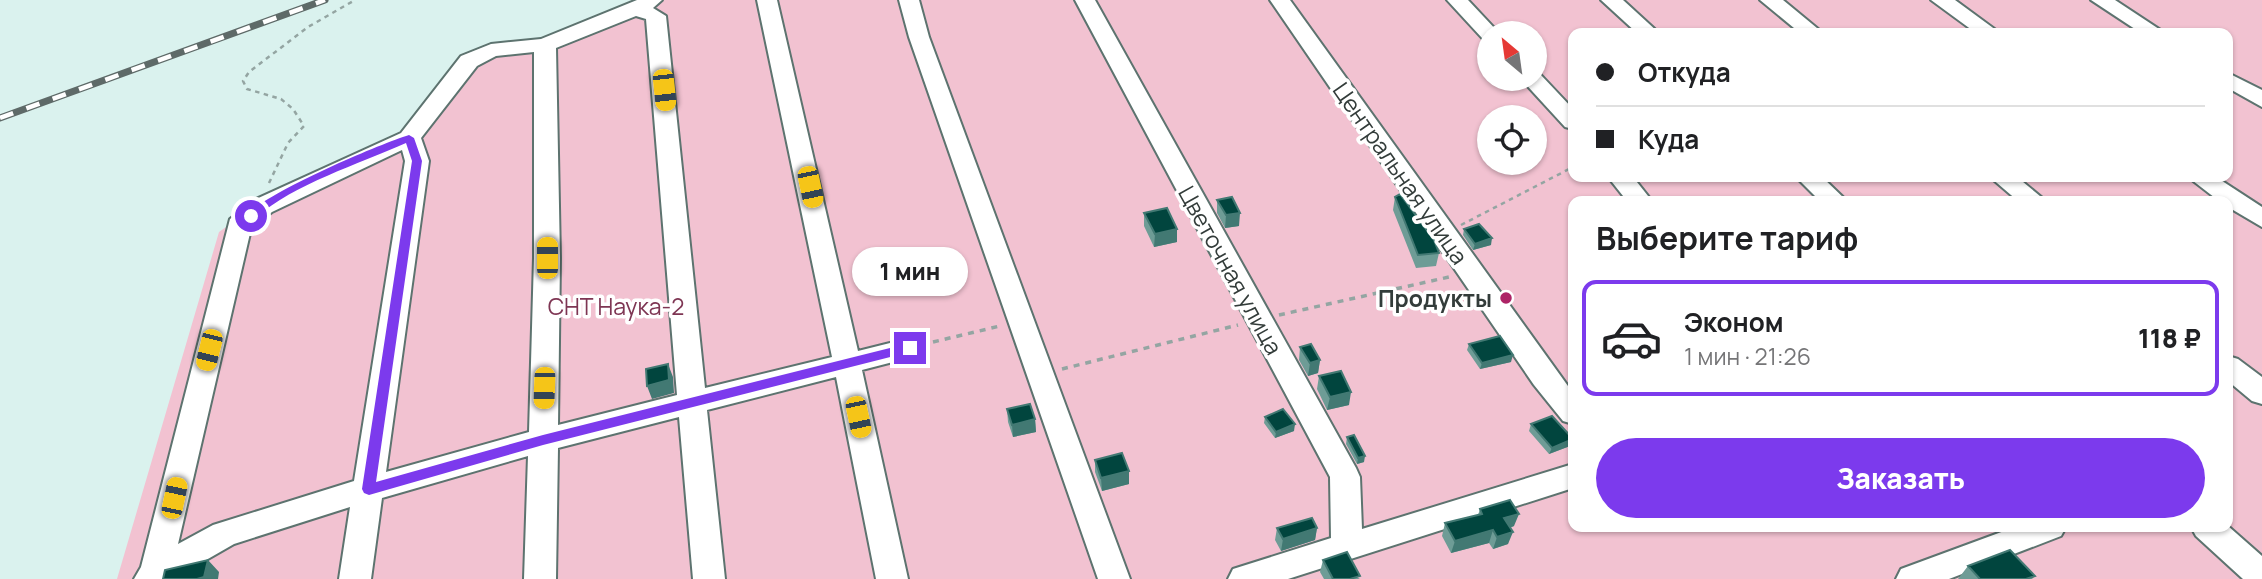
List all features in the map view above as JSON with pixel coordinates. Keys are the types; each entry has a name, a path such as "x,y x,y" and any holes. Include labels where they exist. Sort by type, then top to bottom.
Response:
{"street":[{"path":"767,0 892,579"},
{"path":"909,0 919,37 1114,579"},
{"name":"Цветочная улица","path":"1085,0 1345,477 1348,547"},
{"name":"Центральная улица","path":"1280,0 1568,406"},
{"path":"1457,0 1477,21"},
{"path":"1611,0 1643,28"},
{"path":"1770,0 1806,28"},
{"path":"1941,0 1983,28"},
{"path":"2101,0 2147,28"},
{"path":"154,576 239,225 263,206 409,138 448,83 470,61 491,50 520,45 545,45 644,5 656,16 709,579"},
{"path":"540,579 547,258 545,45"},
{"path":"2233,82 2262,100"},
{"path":"1543,91 1568,117"},
{"path":"355,579 417,161 409,138"},
{"path":"1624,182 1636,196"},
{"path":"1814,182 1829,196"},
{"path":"2009,182 2027,196"},
{"path":"2207,182 2228,196"},
{"path":"2233,199 2262,219"},
{"path":"154,576 224,534 369,489 543,440 910,348"},
{"path":"2233,370 2262,393"},
{"path":"1244,579 1568,478"},
{"path":"2213,532 2262,576"}],"lane":[{"path":"1912,579 2037,532"}],"path":[{"path":"263,206 275,166 288,143 304,126 292,105 283,99 247,89 243,81 249,72 308,27 355,0"},
{"path":"1444,234 1568,170"},
{"path":"1040,375 1258,320 1471,272"},
{"path":"910,348 1020,321"}],"green space":[{"name":"СНТ Наука-2","path":"635,0 2262,0 2262,579 117,579 219,232 286,185 407,129 452,65 496,46 544,41"}],"building":[{"path":"1400,194 1434,240 1439,253 1418,255 1395,197"},
{"path":"1232,197 1240,213 1226,215 1217,200"},
{"path":"1167,208 1177,229 1155,234 1144,213"},
{"path":"1479,224 1492,238 1475,244 1464,229"},
{"path":"1500,336 1513,355 1482,363 1469,344"},
{"path":"1311,344 1320,360 1310,363 1300,347"},
{"path":"668,364 669,380 647,386 646,369"},
{"path":"1341,371 1351,392 1330,397 1319,376"},
{"path":"1030,404 1035,419 1012,425 1007,409"},
{"path":"1283,409 1295,424 1276,432 1265,417"},
{"path":"1552,416 1568,434 1568,441 1552,448 1531,424"},
{"path":"1354,435 1365,456 1358,458 1347,437"},
{"path":"1122,453 1129,471 1101,478 1095,460"},
{"path":"1510,500 1519,514 1504,518 1513,532 1497,537 1493,530 1455,541 1445,523 1482,514 1480,509"},
{"path":"1312,518 1317,528 1283,539 1277,528"},
{"path":"2010,550 2035,576 2026,579 1980,579 1968,566"},
{"path":"1347,552 1360,576 1333,579 1323,560"},
{"path":"208,560 204,577 163,579 165,570"}],"railway":[{"path":"0,118 325,0"}],"place":[{"name":"Продукты","path":"1506,298"}],"route":[{"path":"251,216 263,206 304,185 409,138 417,161 369,489 543,440 910,348"}]}
